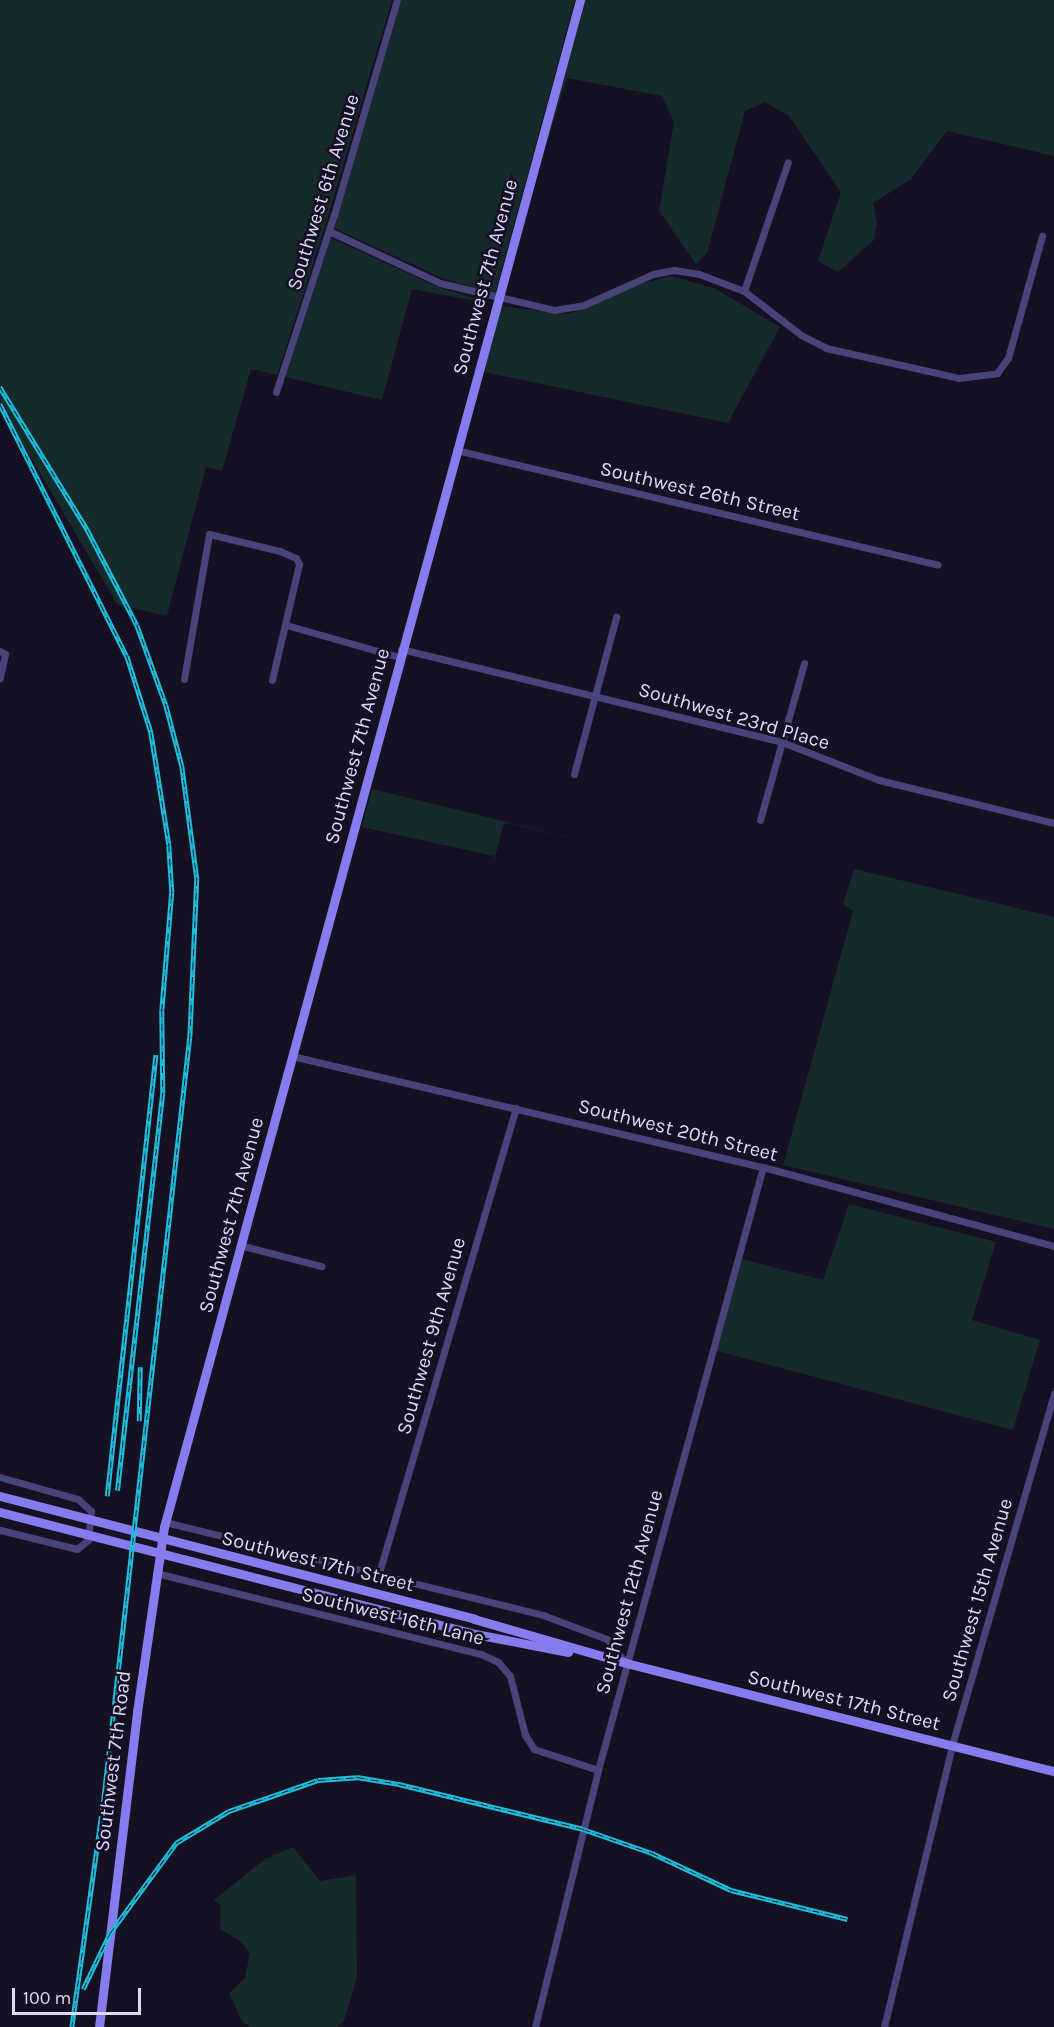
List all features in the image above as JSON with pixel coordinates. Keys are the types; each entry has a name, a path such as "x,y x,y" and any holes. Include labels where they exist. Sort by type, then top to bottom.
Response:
{"street":[{"name":"Southwest 6th Avenue","path":"276,392 329,231 397,0"},
{"name":"Southwest 7th Avenue","path":"172,1502 243,1246 400,653 580,0"},
{"path":"744,291 788,162"},
{"path":"329,231 440,283 498,300 554,310 584,305 652,274 674,270 744,291 801,335 826,348 959,378 981,378 997,373 1008,358 1042,236"},
{"name":"Southwest 26th Street","path":"456,450 937,565"},
{"path":"184,679 209,534 279,551 296,558 299,564 272,680"},
{"path":"574,774 616,617"},
{"name":"Southwest 23rd Place","path":"286,625 400,653 596,694 782,742 879,780 1054,823"},
{"path":"0,678 2,652"},
{"path":"760,820 804,663"},
{"name":"Southwest 20th Street","path":"292,1056 763,1167 1054,1246"},
{"name":"Southwest 9th Avenue","path":"379,1573 516,1108"},
{"name":"Southwest 12th Avenue","path":"535,2027 626,1663 763,1167"},
{"path":"243,1246 321,1266"},
{"name":"Southwest 15th Avenue","path":"884,2027 952,1745 1054,1393"},
{"path":"0,1477 78,1499 91,1511 88,1540 77,1549 0,1530"},
{"name":"Southwest 17th Street","path":"0,1496 474,1619 626,1663 1054,1771"},
{"name":"Southwest 7th Road","path":"99,2027 156,1573 165,1522 172,1502"},
{"name":"Southwest 17th Street","path":"0,1512 470,1633 626,1663"},
{"path":"165,1522 379,1573 579,1627 607,1639 626,1663"},
{"name":"Southwest 16th Lane","path":"156,1573 482,1654 498,1662 510,1676 525,1735 534,1749 598,1770"}],"green space":[{"path":"0,0 392,0 324,230 277,375 251,369 222,471 206,467 167,616 117,604 0,405"},
{"path":"401,0 575,0 495,294 442,278 334,228"},
{"path":"584,0 1054,0 1054,156 947,131 911,179 873,203 877,222 874,240 838,272 818,261 841,192 789,116 765,102 745,111 707,253 696,264 659,211 674,122 662,96 567,78 535,180"},
{"path":"331,238 438,287 493,304 412,289 382,400 285,377"},
{"path":"670,276 714,288 780,327 728,423 484,372 501,306 565,314 587,309 626,288"},
{"path":"372,789 663,860 508,823 503,826 493,865 494,856 362,827"},
{"path":"854,869 1054,917 1054,1229 783,1165 853,911 843,904"},
{"path":"849,1204 996,1242 972,1320 1040,1340 1013,1430 714,1350 742,1259 823,1280"},
{"path":"293,1847 320,1881 356,1875 357,1977 344,2021 337,2027 250,2027 242,2021 229,1993 245,1978 250,1953 240,1941 220,1929 221,1906 214,1900 265,1859"}],"railway":[{"path":"0,387 87,529 137,625 166,705 182,766 197,879 190,1037 104,1800 72,2027"},
{"path":"0,404 127,656 151,732 169,845 172,892 162,1010 163,1093 118,1490"},
{"path":"107,1496 156,1055"},
{"path":"139,1421 140,1367"},
{"path":"83,1989 110,1933 176,1843 229,1811 318,1780 357,1777 399,1784 583,1829 652,1853 731,1890 847,1919"}]}
